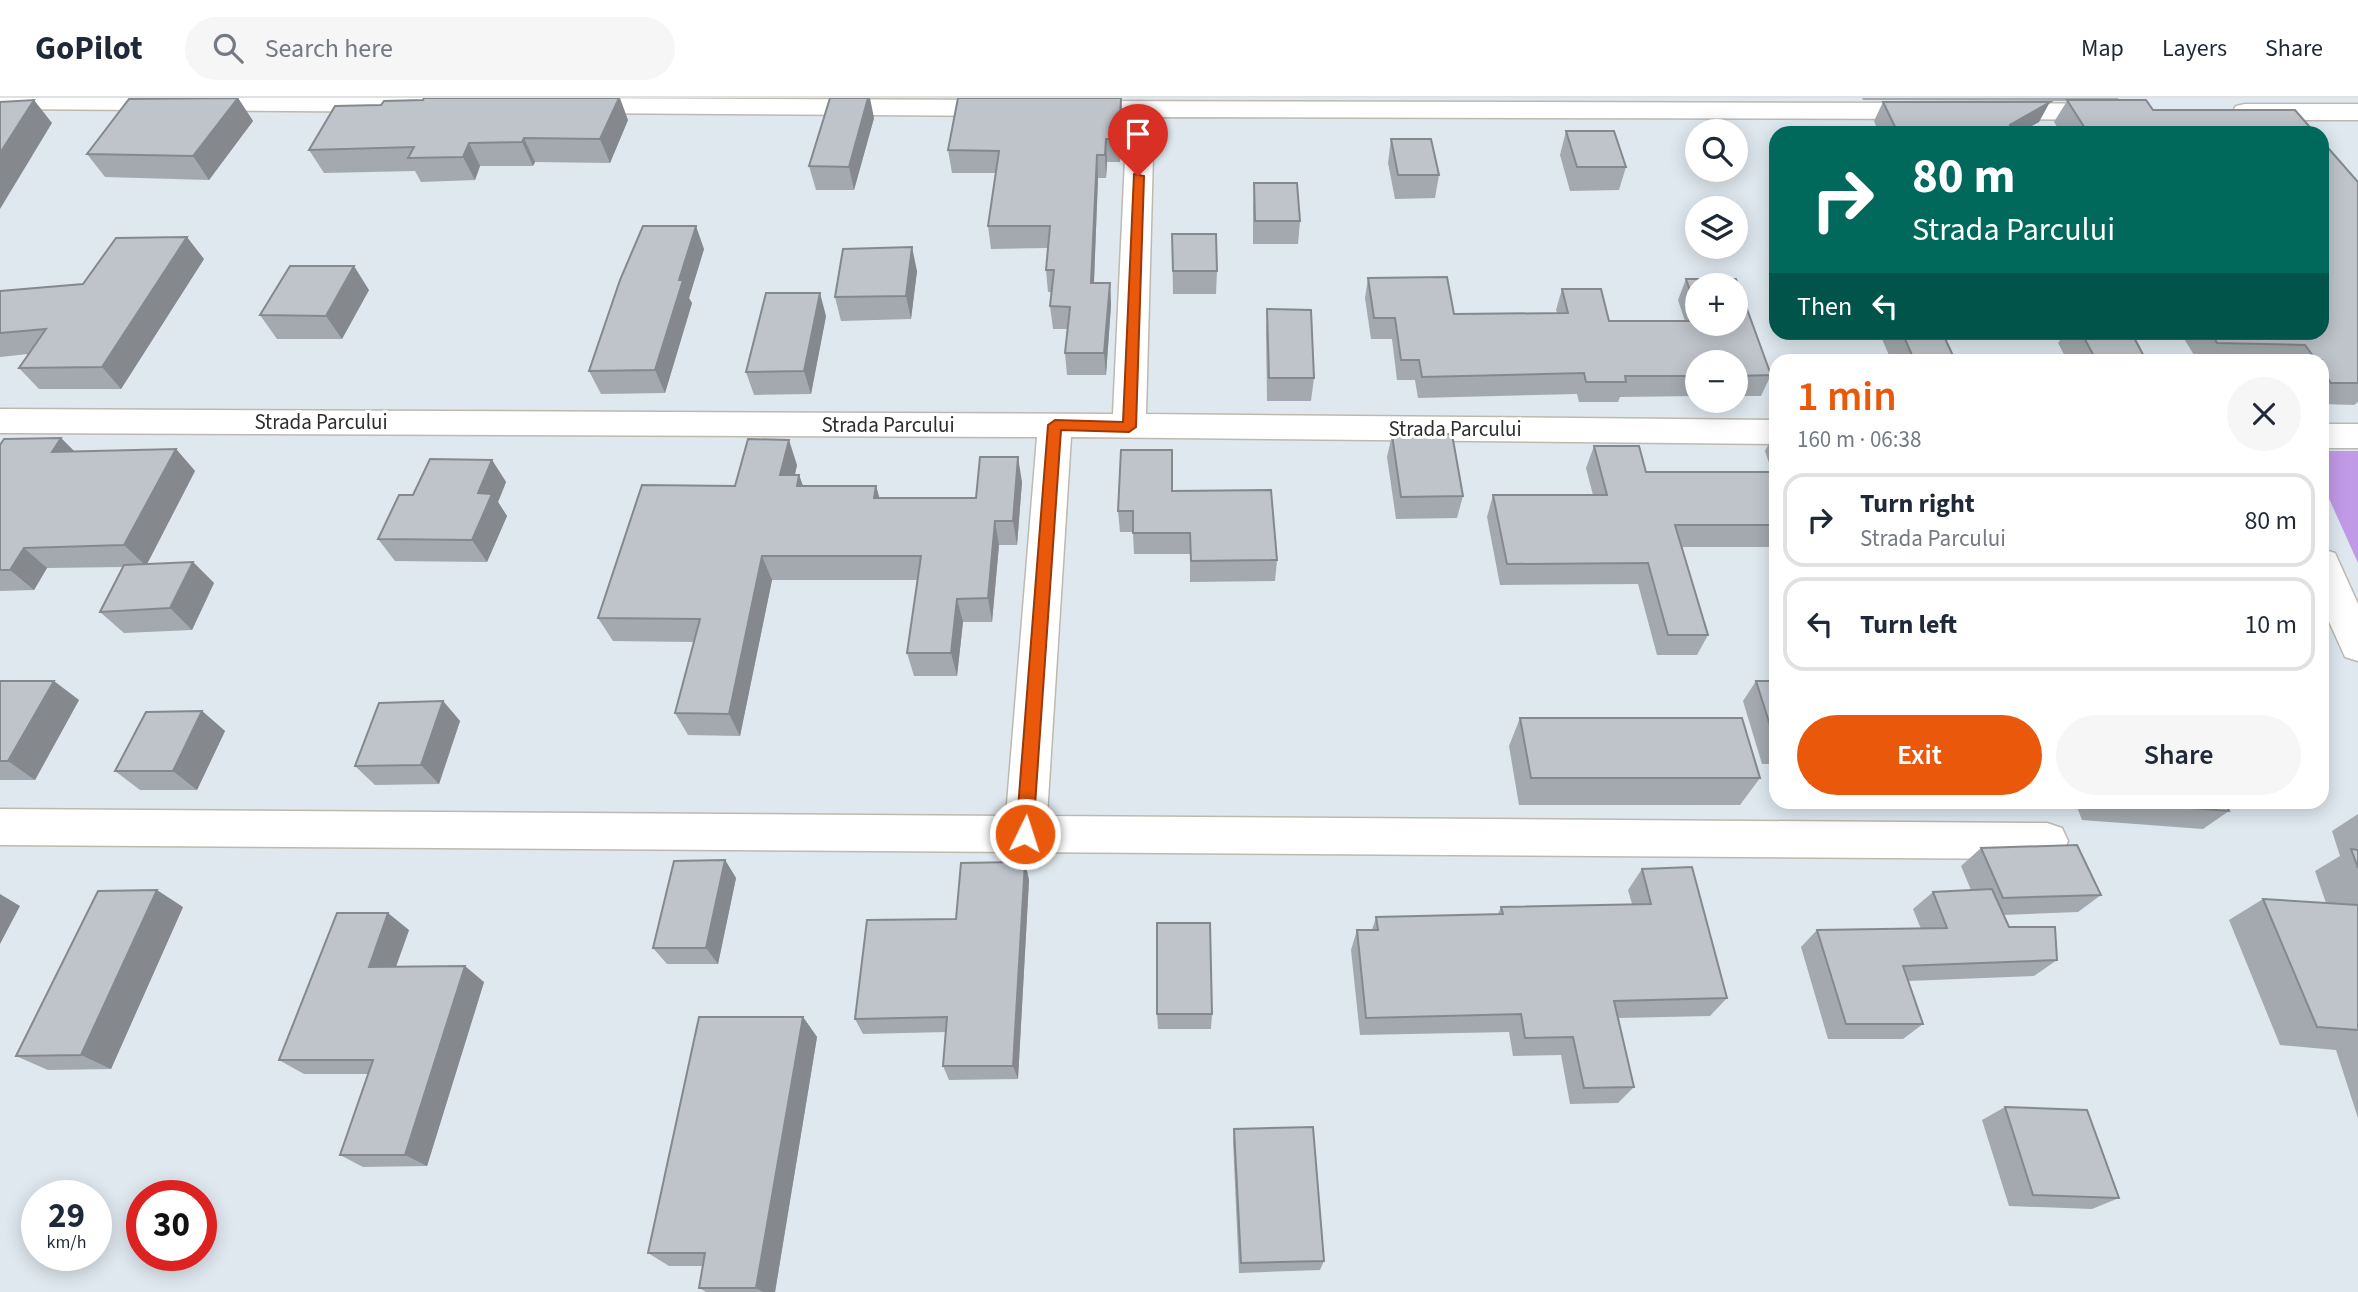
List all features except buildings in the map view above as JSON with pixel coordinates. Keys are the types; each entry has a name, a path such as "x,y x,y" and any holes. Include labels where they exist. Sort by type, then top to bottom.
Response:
{"street":[{"path":"0,102 62,100 463,105"},
{"path":"546,105 2136,112"},
{"path":"1129,427 1141,109"},
{"path":"2219,112 2358,112"},
{"name":"Strada Parcului","path":"0,421 1055,425 1769,432"},
{"path":"1025,834 1055,425"},
{"path":"2329,436 2358,436"},
{"path":"2329,580 2358,646"},
{"path":"0,827 2047,841"}],"shaded area":[{"path":"2329,451 2358,451 2358,563 2329,499"}],"route":[{"path":"1025,834 1055,425 1129,427 1138,176"}]}
